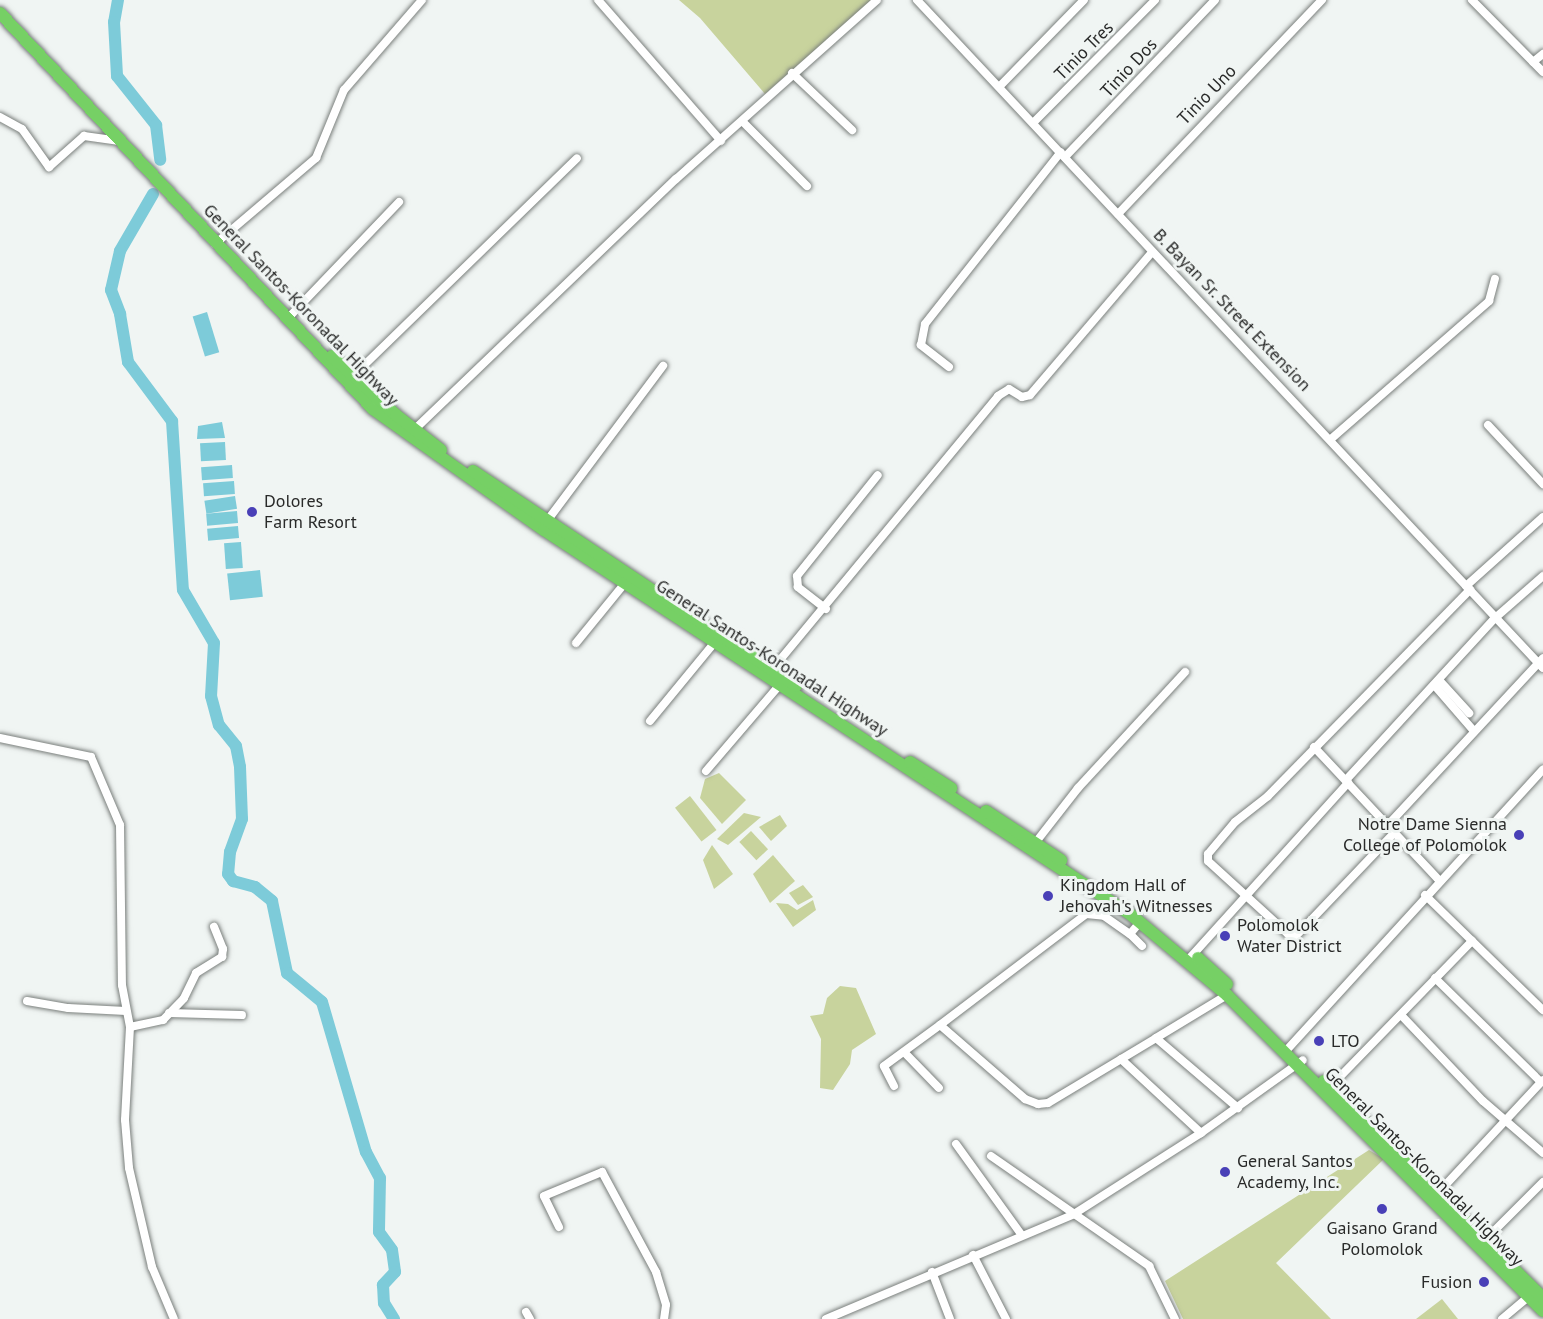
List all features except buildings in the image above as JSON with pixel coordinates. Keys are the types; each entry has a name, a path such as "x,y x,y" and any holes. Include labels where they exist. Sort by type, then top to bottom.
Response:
{"highway":[{"name":"General Santos-Koronadal Highway","path":"0,5 217,241 292,314 382,416 548,521 770,674"},
{"name":"General Santos-Koronadal Highway","path":"0,13 350,380 450,460 625,583 715,642 783,682 1036,842 1190,957 1536,1295"},
{"name":"General Santos-Koronadal Highway","path":"783,682 1190,957 1227,995 1286,1049"},
{"name":"General Santos-Koronadal Highway","path":"1300,1063 1330,1087 1485,1240 1536,1295 1543,1311"}],"street":[{"path":"217,241 316,158 344,90 422,0"},
{"path":"598,0 721,141"},
{"path":"414,430 676,179 721,141 792,73 877,0"},
{"name":"B. Bayan Sr. Street Extension","path":"917,0 1000,86 1152,252 1331,439 1520,646 1541,663"},
{"path":"1000,86 1084,0"},
{"name":"Tinio Tres","path":"1034,123 1155,0"},
{"name":"Tinio Dos","path":"949,367 921,345 925,324 1063,155 1215,0"},
{"name":"Tinio Uno","path":"1118,214 1322,0"},
{"path":"1472,0 1543,72"},
{"path":"1533,62 1543,54"},
{"path":"792,73 852,130"},
{"path":"0,117 22,129 49,167 84,136 120,141"},
{"path":"742,121 807,186"},
{"path":"350,380 577,158"},
{"path":"292,314 399,202"},
{"path":"770,674 826,609 998,396 1009,389 1022,397 1030,395 1152,252"},
{"path":"1331,439 1489,301 1495,279"},
{"path":"548,521 663,366"},
{"path":"1488,424 1543,484"},
{"path":"826,609 798,587 797,576 878,475"},
{"path":"1394,833 1296,936 1245,897 1209,865 1208,854 1235,822 1268,796 1468,588 1543,517"},
{"path":"1190,957 1495,618 1543,576"},
{"path":"576,644 625,583"},
{"path":"650,721 715,642"},
{"path":"1387,826 1474,730 1541,663"},
{"path":"1036,842 1078,788 1185,672"},
{"path":"706,771 783,682"},
{"path":"1437,683 1469,713"},
{"path":"1437,683 1474,730"},
{"path":"0,738 82,753 97,765 120,831 122,985 130,1027 125,1120 129,1168 152,1267 174,1319"},
{"path":"1314,747 1439,880"},
{"path":"1286,1049 1543,769"},
{"path":"1425,895 1543,1010"},
{"path":"894,1086 883,1068 1086,914 1104,916 1130,934 1142,946"},
{"path":"1130,934 1140,922"},
{"path":"130,1027 163,1020 184,998 196,973 222,957 223,949 214,927"},
{"path":"1330,1087 1472,941"},
{"path":"1435,978 1542,1081 1504,1119 1438,1193"},
{"path":"940,1025 1015,1091 1038,1104 1048,1103 1227,995"},
{"path":"27,1000 68,1008 126,1011"},
{"path":"169,1013 242,1015"},
{"path":"1401,1015 1504,1119 1543,1153"},
{"path":"1156,1038 1238,1108"},
{"path":"904,1052 939,1088"},
{"path":"1121,1059 1201,1133"},
{"path":"826,1319 1021,1234 1074,1214 1201,1133 1300,1063"},
{"path":"956,1143 1021,1234"},
{"path":"991,1156 1149,1266 1175,1319"},
{"path":"559,1227 544,1196 602,1172 656,1272 666,1305 664,1319"},
{"path":"1485,1240 1543,1182"},
{"path":"973,1255 1006,1319"},
{"path":"933,1272 950,1319"},
{"path":"1502,1319 1536,1295"}],"green space":[{"path":"679,0 872,0 765,94 700,18"},
{"path":"719,773 746,800 722,824 700,798 705,779"},
{"path":"690,796 716,830 702,842 675,808"},
{"path":"744,813 761,817 728,845 717,839"},
{"path":"780,815 787,826 771,841 759,827"},
{"path":"751,831 768,849 756,860 739,842"},
{"path":"712,845 733,874 714,889 703,860"},
{"path":"773,855 795,881 770,903 753,874"},
{"path":"803,885 813,897 798,905 789,893"},
{"path":"813,900 816,910 793,927 776,903 788,904 797,910"},
{"path":"840,986 856,988 876,1034 852,1050 850,1064 833,1090 820,1088 821,1039 810,1016 823,1014 827,998"},
{"path":"1369,1150 1384,1159 1276,1263 1331,1319 1183,1319 1165,1281"},
{"path":"1442,1299 1458,1319 1416,1319"}],"water":[{"path":"207,312 219,352 205,357 193,316"},
{"path":"222,422 225,438 197,439 198,426"},
{"path":"225,442 226,460 201,461 200,443"},
{"path":"232,465 233,478 202,480 201,467"},
{"path":"234,481 235,494 204,496 203,483"},
{"path":"235,496 237,509 206,514 204,501"},
{"path":"237,511 238,523 207,526 206,514"},
{"path":"238,526 239,538 208,541 207,529"},
{"path":"241,542 243,568 226,569 224,543"},
{"path":"260,570 263,597 230,600 227,573"}],"waterway":[{"path":"118,0 114,22 117,76 156,125 160,160"},
{"path":"153,194 120,251 111,290 120,314 128,362 172,421 183,590 214,643 211,696 219,725 236,746 240,767 242,819 230,852 228,874 233,881 255,887 272,901 287,973 322,1002 366,1152 380,1178 379,1232 392,1250 395,1272 383,1285 384,1303 394,1319"}],"place":[{"name":"Dolores Farm Resort","path":"252,512"},
{"name":"Notre Dame Sienna College of Polomolok","path":"1519,835"},
{"name":"Kingdom Hall of Jehovah's Witnesses","path":"1048,896"},
{"name":"Polomolok Water District","path":"1225,936"},
{"name":"LTO","path":"1319,1041"},
{"name":"General Santos Academy, Inc.","path":"1225,1172"},
{"name":"Gaisano Grand Polomolok","path":"1382,1209"},
{"name":"Fusion","path":"1484,1282"}]}
